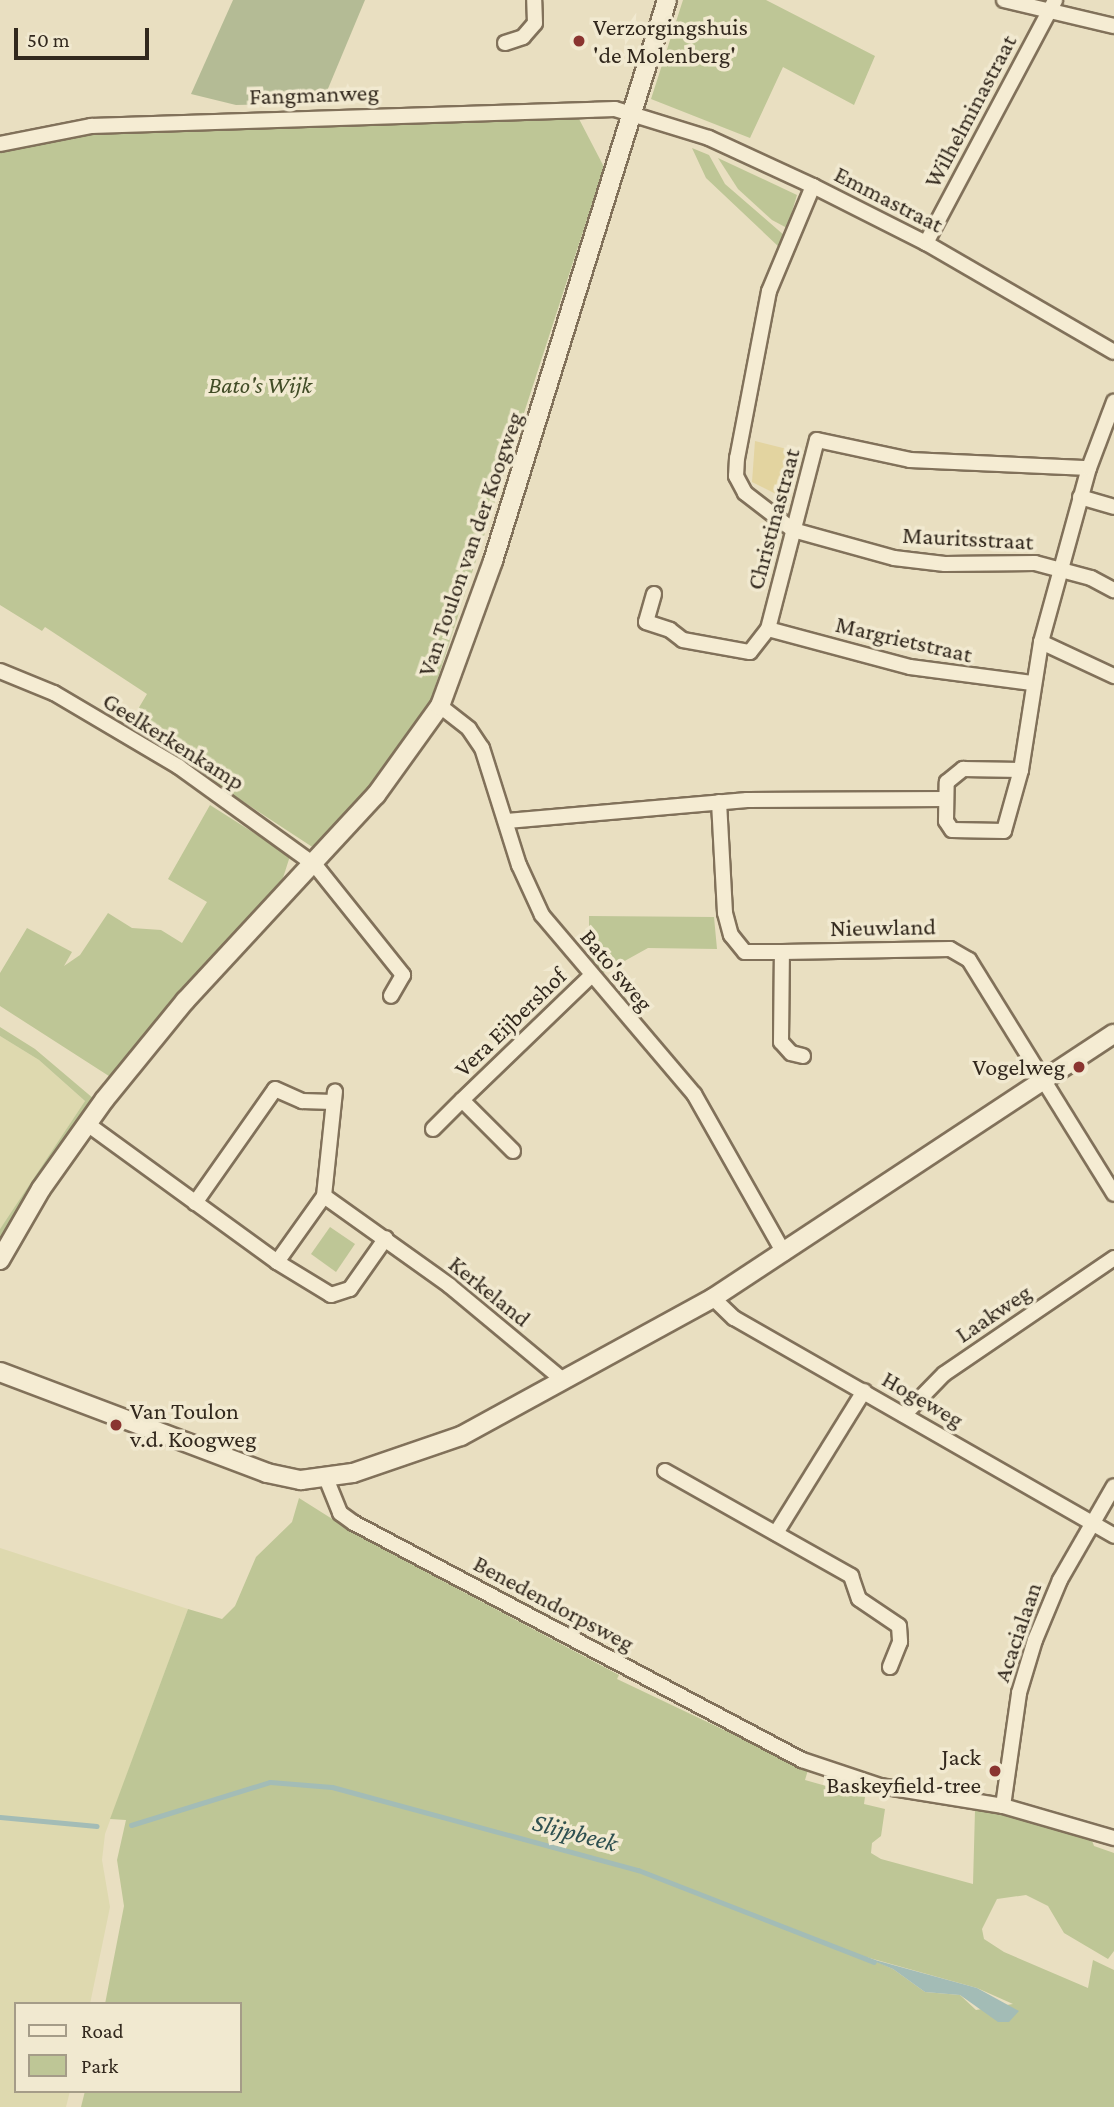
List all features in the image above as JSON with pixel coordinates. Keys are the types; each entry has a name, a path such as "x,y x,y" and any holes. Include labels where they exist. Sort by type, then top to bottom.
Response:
{"street":[{"path":"505,43 523,37 535,23 534,0"},
{"name":"Van Toulon van der Koogweg","path":"0,1260 86,1124 185,1001 315,865 376,795 440,706 493,561 667,0"},
{"path":"1004,0 1052,5 1114,26"},
{"name":"Wilhelminastraat","path":"926,243 1052,5"},
{"name":"Fangmanweg","path":"0,144 101,126 384,113 615,108 630,114"},
{"name":"Emmastraat","path":"630,114 709,138 813,186 926,243 1114,352"},
{"path":"793,530 745,493 736,476 737,458 769,291 813,186"},
{"path":"1021,770 963,769 952,773 946,799 946,821 953,830 1004,831 1021,770 1032,683 1041,642 1080,497 1114,402"},
{"name":"Christinastraat","path":"654,594 646,622 670,630 683,640 750,652 768,629 817,440 910,460 1089,468"},
{"path":"1080,497 1114,507"},
{"name":"Mauritsstraat","path":"793,530 894,558 944,564 1035,563 1061,569"},
{"path":"1061,569 1114,590"},
{"name":"Margrietstraat","path":"768,629 910,667 1032,683"},
{"path":"1041,642 1114,676"},
{"name":"Geelkerkenkamp","path":"0,671 54,693 179,767 315,865 403,975 391,996"},
{"name":"Bato'sweg","path":"440,706 468,729 482,748 519,865 542,915 590,977 694,1094 784,1253"},
{"path":"507,821 719,802 946,799"},
{"name":"Nieuwland","path":"719,802 725,913 731,935 745,951 950,949 969,961 1041,1080"},
{"path":"782,952 781,1042 792,1053 803,1056"},
{"name":"Vera Eijbershof","path":"433,1129 590,977"},
{"path":"0,1372 267,1472 301,1480 326,1478 451,1440 713,1298 1114,1034"},
{"path":"1041,1080 1114,1194"},
{"path":"195,1203 275,1089 302,1101 334,1097 324,1196 277,1262"},
{"name":"Vera Eijbershof","path":"462,1100 513,1151"},
{"path":"86,1124 277,1262 331,1295 341,1295 350,1289 386,1238"},
{"name":"Kerkeland","path":"324,1196 386,1238 564,1381"},
{"name":"Laakweg","path":"904,1415 944,1374 1114,1258"},
{"name":"Hogeweg","path":"713,1298 734,1318 1114,1536"},
{"path":"776,1533 864,1391"},
{"path":"664,1471 851,1576 859,1599 898,1626 900,1642 890,1667"},
{"name":"Benedendorpsweg","path":"326,1478 340,1513 354,1523 802,1760 880,1786 1003,1806 1114,1838"},
{"name":"Acacialaan","path":"1003,1806 1014,1720 1035,1640 1060,1580 1114,1486"}],"shaded area":[{"path":"0,1036 39,1060 85,1101 0,1229"},
{"path":"0,1548 188,1609 105,1834 102,1860 110,1907 90,2002 14,2002 14,2093 70,2093 66,2107 0,2107"}],"green space":[{"path":"233,0 365,0 322,103 236,105 191,94"},
{"path":"683,0 766,0 875,56 854,105 783,67 750,138 651,99"},
{"name":"Bato's Wijk","path":"578,117 604,167 429,705 320,852 181,761 125,731 147,694 45,627 42,631 0,605 0,150 92,133"},
{"path":"692,148 709,155 725,184 785,236 780,248 706,178"},
{"path":"718,158 797,195 787,228 772,220 738,189"},
{"path":"210,805 290,856 283,878 112,1078 0,1006 0,973 27,928 72,952 64,966 80,955 108,913 132,928 161,930 182,943 207,902 168,879"},
{"path":"589,916 714,917 717,949 648,948 603,973 589,956"},
{"path":"0,1027 35,1049 94,1099 0,1245 0,1229 85,1101 39,1060 0,1036"},
{"path":"330,1227 355,1244 336,1272 311,1254"},
{"path":"299,1498 364,1539 619,1675 617,1679 808,1770 805,1780 865,1797 864,1804 885,1809 881,1836 872,1843 871,1853 881,1859 973,1884 975,1810 1041,1822 1091,1838 1094,1846 1114,1853 1114,1951 1108,1959 1064,1933 1048,1906 1026,1895 997,1899 982,1929 984,1939 1004,1952 1088,1988 1093,1960 1114,1970 1114,2107 81,2107 84,2093 242,2093 242,2002 105,2002 124,1906 117,1860 126,1820 110,1819 188,1609 222,1619 235,1606 256,1557 292,1522","holes":["866,1957 977,1988 1013,2004 976,2010 960,1995 925,1992 893,1969"]}],"sand":[{"path":"755,441 791,450 778,495 752,482"}],"water":[{"path":"864,1957 977,1988 1019,2011 1009,2022 998,2022 960,1995 925,1992 893,1969"}],"waterway":[{"name":"Slijpbeek","path":"131,1825 270,1782 332,1787 638,1870 874,1962"},
{"name":"Slijpbeek","path":"0,1817 97,1826"}],"place":[{"name":"Verzorgingshuis 'de Molenberg'","path":"579,41"},
{"name":"Vogelweg","path":"1079,1067"},
{"name":"Van Toulon v.d. Koogweg","path":"116,1425"},
{"name":"Jack Baskeyfield-tree","path":"995,1771"}]}
